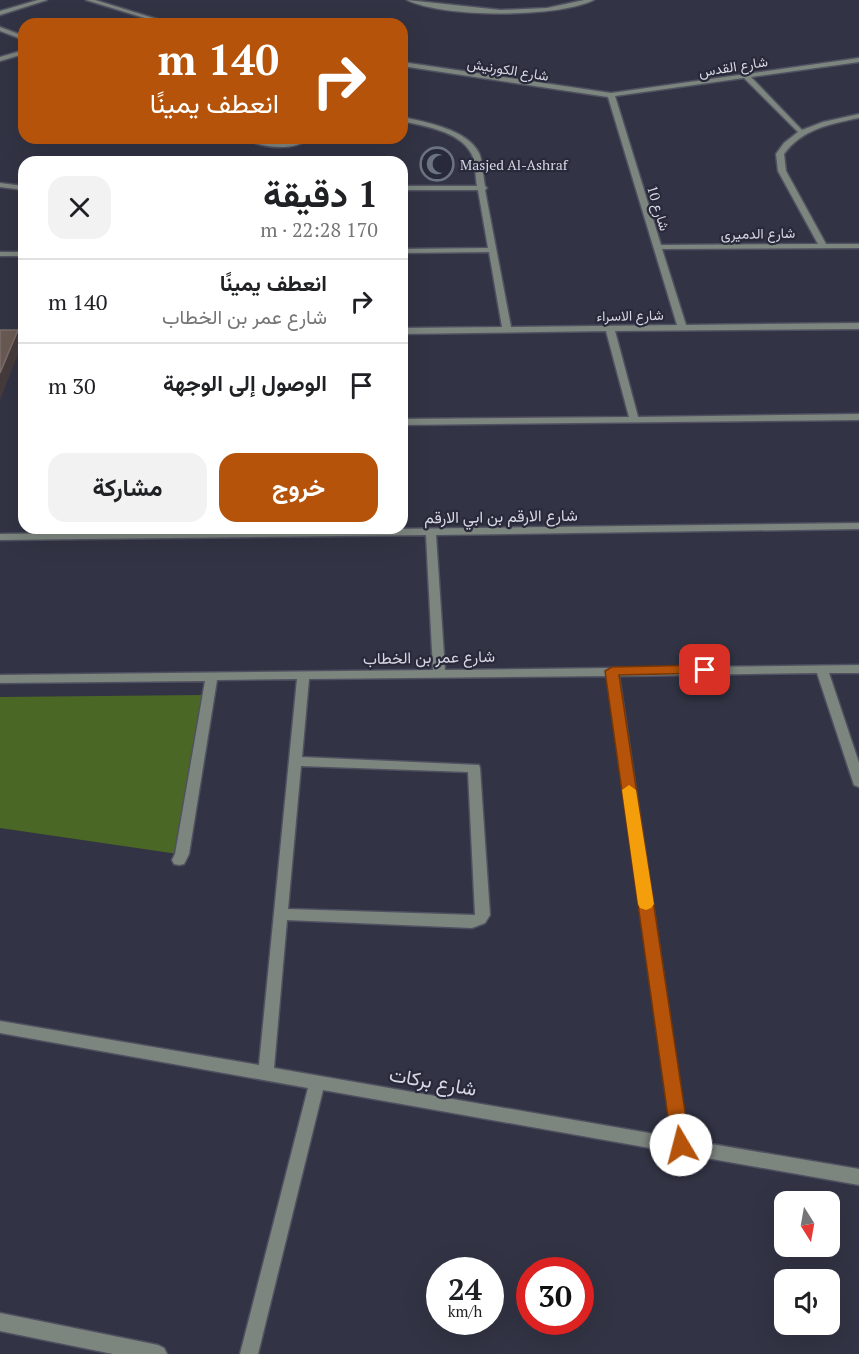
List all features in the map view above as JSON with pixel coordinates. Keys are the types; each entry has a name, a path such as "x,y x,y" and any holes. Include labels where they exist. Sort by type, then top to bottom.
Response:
{"street":[{"path":"0,13 44,0"},
{"path":"89,0 150,18"},
{"path":"410,0 453,9 484,12 538,10 591,0"},
{"path":"0,29 18,36"},
{"path":"0,59 18,54"},
{"name":"شارع القدس","path":"611,95 859,60"},
{"name":"شارع الكورنيش","path":"408,65 611,95"},
{"path":"746,76 801,132"},
{"name":"شارع 10","path":"611,95 682,328"},
{"path":"824,246 782,171 780,154 787,142 801,132 859,116"},
{"path":"408,120 436,126 450,132 470,146 475,153 507,330"},
{"path":"278,144 288,146 298,144"},
{"path":"0,185 18,187"},
{"path":"408,188 483,188"},
{"name":"شارع الدميرى","path":"657,248 859,246"},
{"path":"408,251 493,250"},
{"path":"0,254 18,254"},
{"name":"شارع الاسراء","path":"408,331 859,326"},
{"path":"610,329 634,419"},
{"path":"0,335 18,335"},
{"path":"408,422 859,417"},
{"name":"شارع الارقم بن ابي الارقم","path":"408,532 859,526"},
{"path":"431,532 439,673"},
{"name":"شارع الارقم بن ابي الارقم","path":"0,537 36,534"},
{"path":"821,668 859,782"},
{"name":"شارع عمر بن الخطاب","path":"0,679 859,669"},
{"path":"612,671 681,1145"},
{"path":"266,1073 303,675"},
{"path":"178,860 182,854 212,676"},
{"path":"281,914 472,922 483,915 474,768 296,761"},
{"name":"شارع بركات","path":"0,1027 859,1177"},
{"path":"249,1354 317,1082"},
{"path":"0,1322 159,1354"}],"green space":[{"path":"202,695 178,854 0,828 0,697"}],"building":[{"path":"0,330 18,330 0,373"}],"slow traffic":[{"path":"629,790 646,904"}],"place":[{"name":"Masjed Al-Ashraf","path":"437,164"}],"route":[{"path":"681,1145 612,671 705,670"}]}
